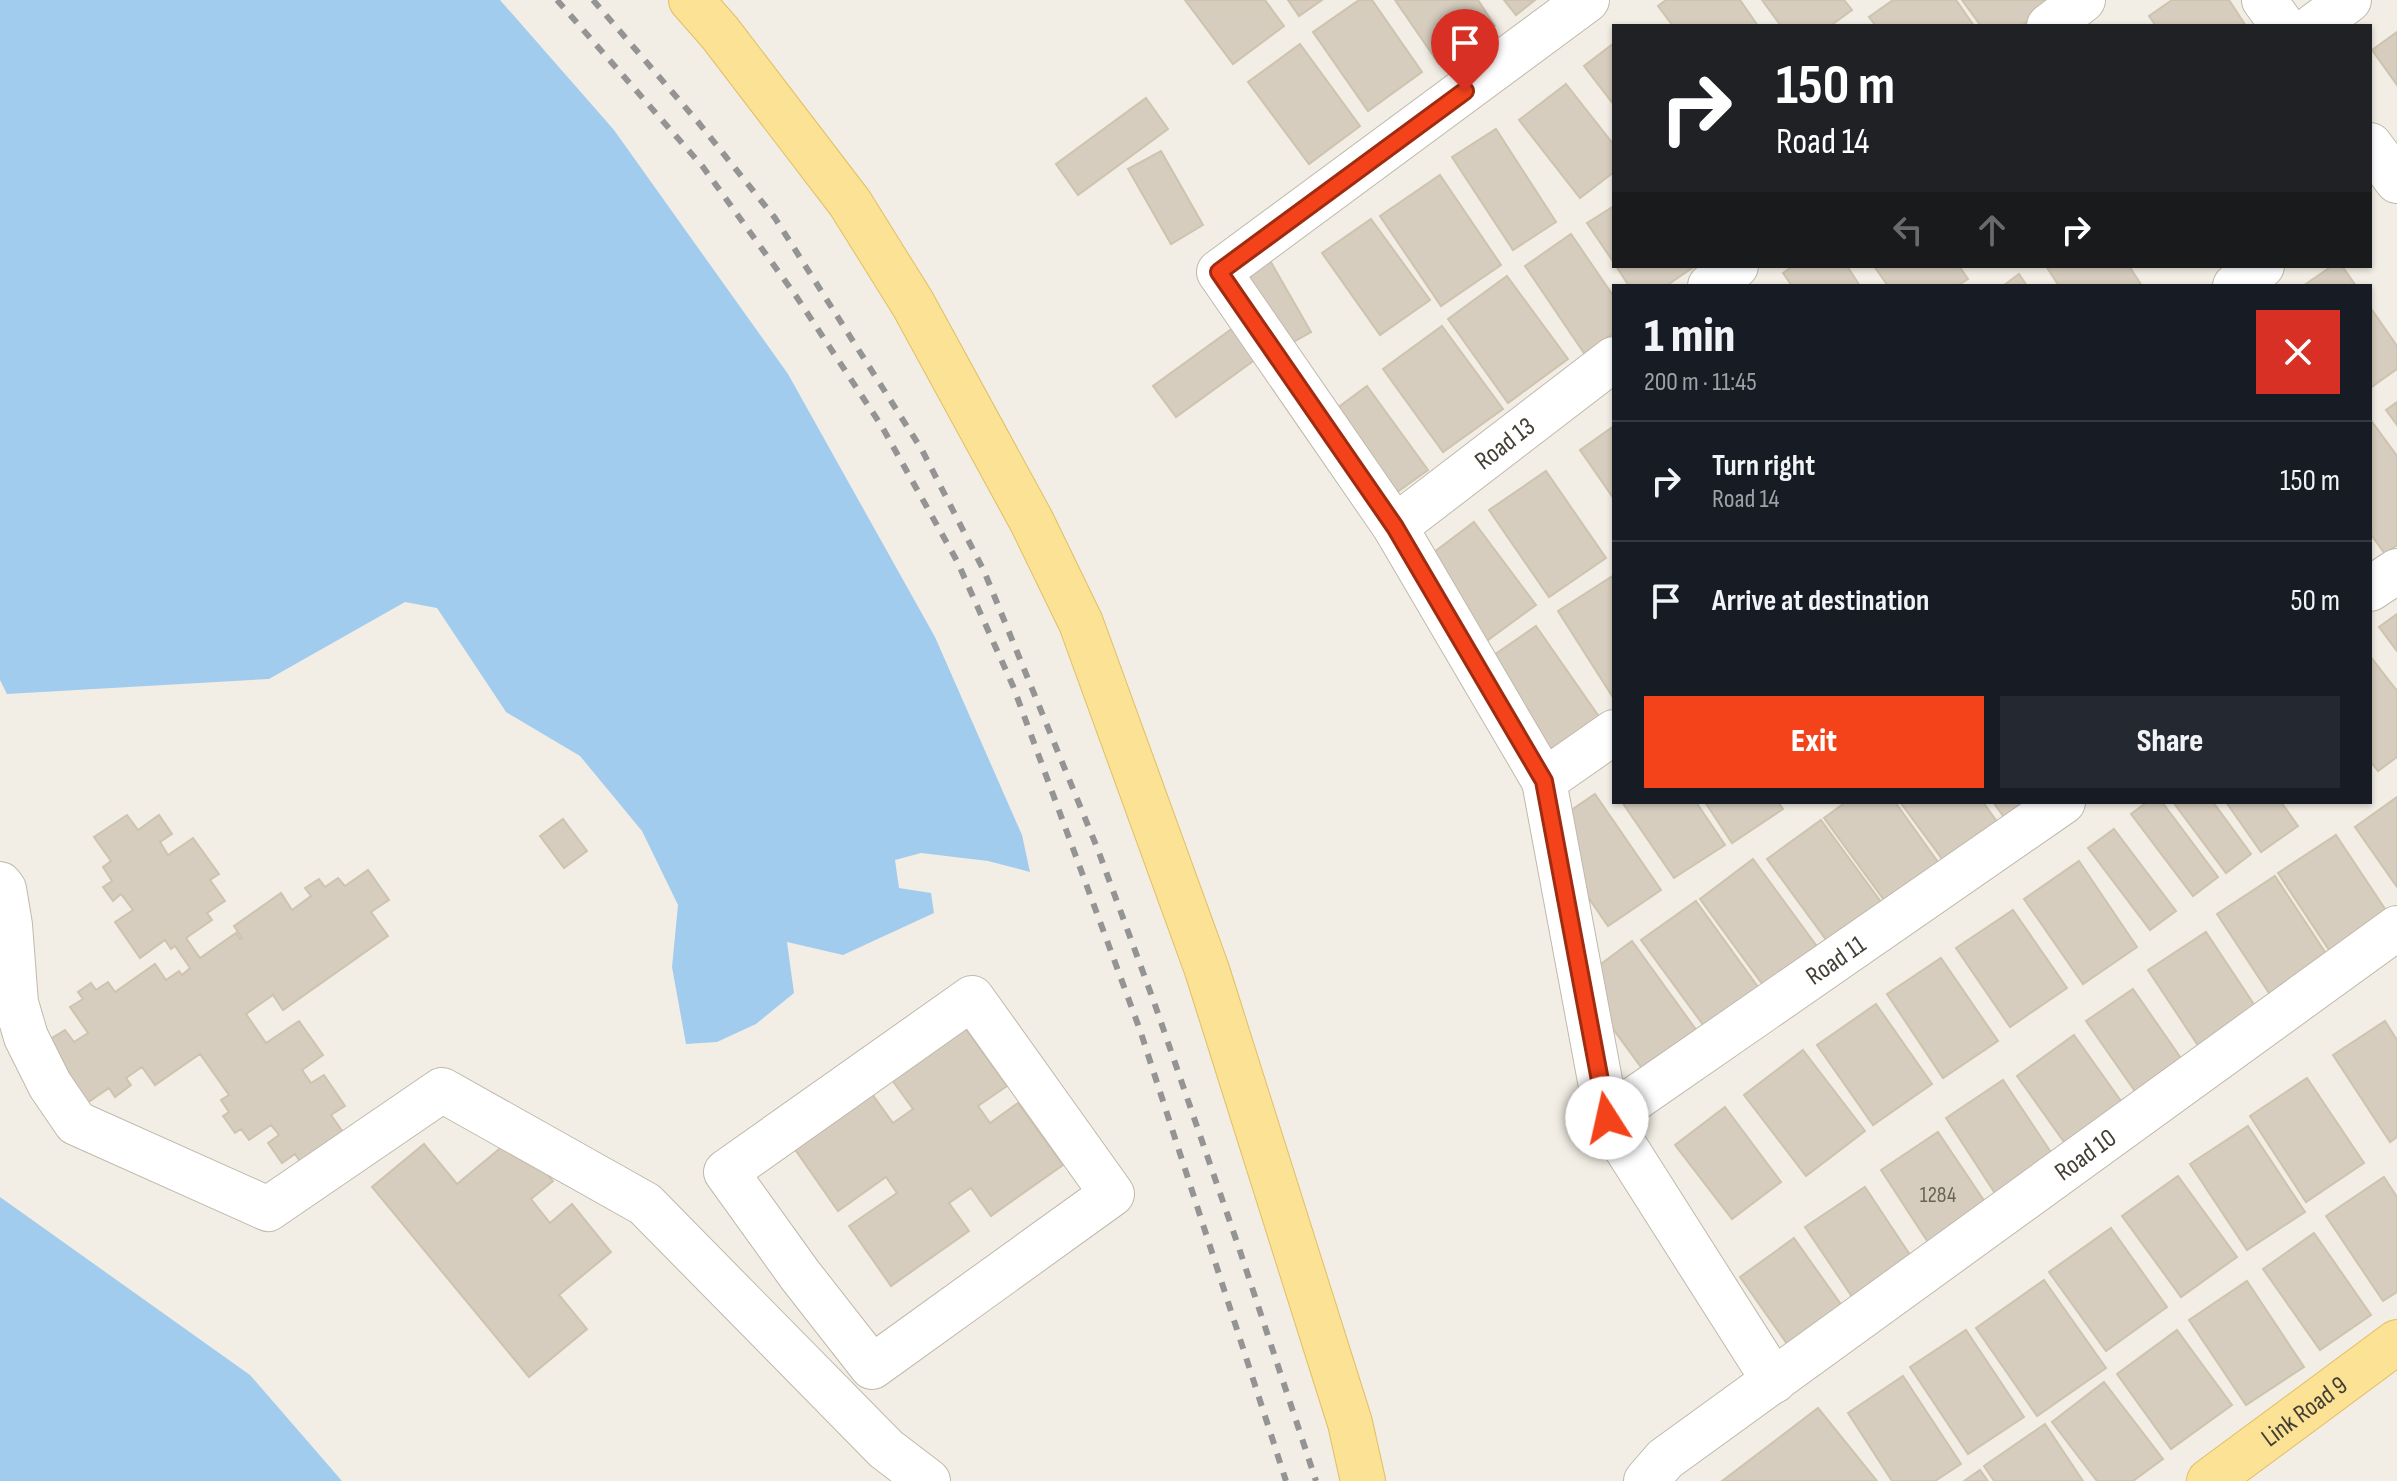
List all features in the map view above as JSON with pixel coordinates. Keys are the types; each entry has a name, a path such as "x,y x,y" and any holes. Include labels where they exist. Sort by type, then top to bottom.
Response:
{"main road":[{"path":"691,0 720,33 850,203 913,304 1032,522 1081,623 1207,970 1350,1423 1363,1481"},
{"name":"Link Road 9","path":"2209,1481 2397,1342"}],"street":[{"path":"1587,0 1219,272 1395,527 1544,781 1607,1118 1774,1381"},
{"path":"2052,24 2083,0"},
{"path":"2264,0 2282,24"},
{"path":"2317,24 2349,0"},
{"path":"1713,284 1733,268"},
{"path":"2238,284 2259,268"},
{"name":"Road 13","path":"1395,527 1612,361"},
{"path":"2372,588 2397,571"},
{"path":"1544,781 1612,733"},
{"name":"Road 11","path":"1607,1118 2060,804"},
{"path":"0,884 4,889 10,925 16,1003 26,1037 50,1085 76,1123 268,1209 442,1090 645,1204 886,1449 928,1481"},
{"name":"Road 10","path":"1646,1481 1665,1459 2397,928"},
{"path":"972,998 1112,1194 872,1367 800,1275 726,1172 972,998"},
{"path":"751,1314 800,1275"}],"water":[{"path":"0,0 500,0 614,130 788,374 935,637 1022,835 1030,872 988,861 921,853 895,860 899,888 931,893 934,913 843,955 787,942 794,993 756,1024 717,1042 686,1044 672,967 678,905 642,831 580,756 506,712 437,608 405,602 269,679 7,694 0,680"},
{"path":"0,1197 250,1375 342,1481 0,1481"}],"building":[{"path":"1185,0 1265,0 1284,26 1233,64"},
{"path":"1288,0 1322,0 1299,16"},
{"path":"1359,0 1372,0 1422,72 1368,111 1313,32"},
{"path":"1395,0 1478,0 1495,26 1439,64"},
{"path":"1504,0 1535,0 1516,15"},
{"path":"1666,0 1740,0 1757,24 1672,24 1658,6"},
{"path":"1762,0 1844,0 1852,10 1833,24 1780,24"},
{"path":"1893,0 1956,0 1973,24 1874,24 1869,17"},
{"path":"1962,0 2055,2 2024,24 1980,24"},
{"path":"2172,0 2229,0 2245,24 2155,24 2149,16"},
{"path":"2397,32 2397,85 2372,50"},
{"path":"1300,44 1360,126 1309,164 1248,82"},
{"path":"1612,45 1612,102 1584,66"},
{"path":"1566,84 1612,142 1612,174 1580,198 1519,120"},
{"path":"1146,98 1168,129 1078,195 1056,164"},
{"path":"1496,129 1556,222 1513,250 1452,157"},
{"path":"1161,151 1203,225 1171,244 1128,169"},
{"path":"1440,175 1501,265 1441,306 1380,216"},
{"path":"1612,207 1612,260 1587,223"},
{"path":"1371,219 1430,300 1380,335 1322,253"},
{"path":"1571,234 1612,294 1612,334 1584,353 1525,266"},
{"path":"1268,257 1311,332 1279,350 1236,276"},
{"path":"1617,268 1692,268 1669,284 1628,284"},
{"path":"1790,268 1848,268 1859,284 1791,284 1783,273"},
{"path":"1875,268 1960,268 1968,279 1960,284 1887,284"},
{"path":"2047,268 2130,268 2141,284 2058,284"},
{"path":"2329,268 2343,268 2355,284 2306,284"},
{"path":"2019,274 2026,284 2006,284"},
{"path":"1507,276 1568,359 1508,403 1448,319"},
{"path":"2372,310 2397,346 2397,369 2372,387"},
{"path":"1244,320 1267,351 1176,417 1153,386"},
{"path":"1442,326 1503,409 1443,452 1383,369"},
{"path":"1367,386 1428,470 1368,513 1313,426"},
{"path":"2397,402 2397,425 2386,410"},
{"path":"2372,422 2397,456 2397,545 2385,554 2372,536"},
{"path":"1612,427 1612,496 1580,450"},
{"path":"1546,471 1606,558 1549,597 1489,510"},
{"path":"1474,522 1536,605 1477,648 1417,565"},
{"path":"1612,576 1612,696 1558,611"},
{"path":"2397,614 2397,651 2379,627"},
{"path":"1536,626 1600,718 1542,758 1478,666"},
{"path":"2372,659 2397,691 2397,757 2378,771 2372,764"},
{"path":"1595,794 1661,890 1608,926 1542,830"},
{"path":"2397,797 2397,887 2355,827"},
{"path":"1623,804 1697,804 1725,845 1674,878"},
{"path":"1706,804 1779,804 1783,809 1732,843"},
{"path":"1843,804 1896,804 1948,876 1895,915 1824,818"},
{"path":"1901,804 1984,804 2005,833 1951,871"},
{"path":"1994,804 2036,804 2009,824"},
{"path":"2144,804 2163,804 2218,877 2193,896 2131,814"},
{"path":"2174,804 2214,804 2251,854 2226,873"},
{"path":"2227,804 2282,804 2298,826 2261,852"},
{"path":"127,815 138,830 159,815 172,834 160,842 168,855 193,838 219,874 210,880 225,901 207,913 212,920 186,938 200,958 236,933 242,938 234,926 281,893 292,910 311,896 305,888 319,879 325,887 338,878 345,886 368,870 389,900 371,912 388,936 283,1010 273,995 246,1014 266,1043 299,1021 323,1055 302,1070 311,1083 324,1075 345,1106 331,1115 345,1135 302,1164 295,1154 282,1163 268,1143 279,1135 271,1125 249,1140 241,1129 235,1133 223,1116 229,1112 221,1100 229,1095 200,1054 155,1085 142,1067 126,1078 131,1085 115,1097 109,1088 74,1112 47,1041 65,1030 74,1042 88,1033 70,1007 83,999 78,992 91,983 96,990 108,982 115,992 155,964 166,980 179,971 182,975 190,968 175,946 171,949 165,940 140,958 115,922 133,910 121,894 113,901 103,887 112,881 103,867 111,861 94,837"},
{"path":"563,819 587,851 564,868 540,836"},
{"path":"1821,820 1892,917 1838,956 1767,859"},
{"path":"2114,829 2176,911 2150,930 2088,848"},
{"path":"2336,835 2393,921 2335,959 2278,873"},
{"path":"1753,859 1824,956 1771,996 1700,899"},
{"path":"2079,861 2137,947 2083,984 2024,899"},
{"path":"2275,876 2331,961 2273,999 2217,914"},
{"path":"1696,901 1766,998 1712,1037 1641,940"},
{"path":"2013,910 2067,988 2010,1027 1956,948"},
{"path":"2206,932 2263,1018 2205,1056 2148,970"},
{"path":"1632,941 1702,1038 1649,1078 1578,981"},
{"path":"1941,958 1998,1041 1943,1078 1887,994"},
{"path":"2133,989 2185,1064 2139,1097 2086,1021"},
{"path":"1876,1004 1932,1084 1873,1125 1817,1045"},
{"path":"2385,1021 2397,1040 2397,1137 2390,1142 2333,1055"},
{"path":"965,1028 1007,1086 978,1106 990,1123 1018,1103 1063,1165 991,1216 971,1188 949,1203 969,1231 891,1286 849,1226 897,1193 886,1177 838,1211 794,1148 872,1094 893,1123 913,1109 892,1080"},
{"path":"2074,1035 2131,1115 2074,1156 2017,1076"},
{"path":"1803,1050 1865,1131 1806,1176 1744,1095"},
{"path":"2307,1078 2364,1163 2306,1202 2250,1116"},
{"path":"2003,1080 2060,1166 2002,1204 1946,1118"},
{"path":"1725,1107 1781,1182 1732,1219 1675,1145"},
{"path":"2248,1126 2305,1212 2247,1250 2190,1164"},
{"path":"1938,1132 1995,1217 1937,1256 1881,1170"},
{"path":"515,1136 553,1181 531,1199 550,1223 572,1204 611,1252 559,1295 587,1329 529,1377 372,1187 424,1144 457,1184"},
{"path":"2178,1176 2237,1257 2181,1297 2122,1216"},
{"path":"2384,1177 2397,1197 2397,1292 2383,1301 2326,1216"},
{"path":"1865,1187 1920,1270 1861,1310 1805,1227"},
{"path":"2111,1228 2167,1307 2106,1351 2049,1272"},
{"path":"2314,1233 2371,1315 2320,1350 2263,1269"},
{"path":"1794,1238 1852,1320 1797,1358 1740,1277"},
{"path":"2044,1280 2106,1368 2037,1416 1976,1328"},
{"path":"2247,1281 2304,1367 2246,1405 2189,1320"},
{"path":"1966,1330 2024,1417 1968,1454 1910,1367"},
{"path":"2177,1330 2232,1405 2171,1449 2117,1374"},
{"path":"1903,1376 1961,1464 1935,1481 1892,1481 1848,1413"},
{"path":"2104,1382 2163,1459 2133,1481 2097,1481 2052,1422"},
{"path":"1818,1408 1877,1481 1722,1481"},
{"path":"2045,1424 2083,1481 1994,1481 1984,1466"},
{"path":"1980,1470 1988,1481 1964,1481"}],"railway":[{"path":"557,0 703,167 796,296 881,425 957,561 1013,686 1140,1030 1286,1481"},
{"path":"593,0 698,122 775,218 922,450 984,571 1098,850 1154,1002 1316,1481"}],"route":[{"path":"1465,91 1219,272 1395,527 1544,781 1607,1118"}]}
